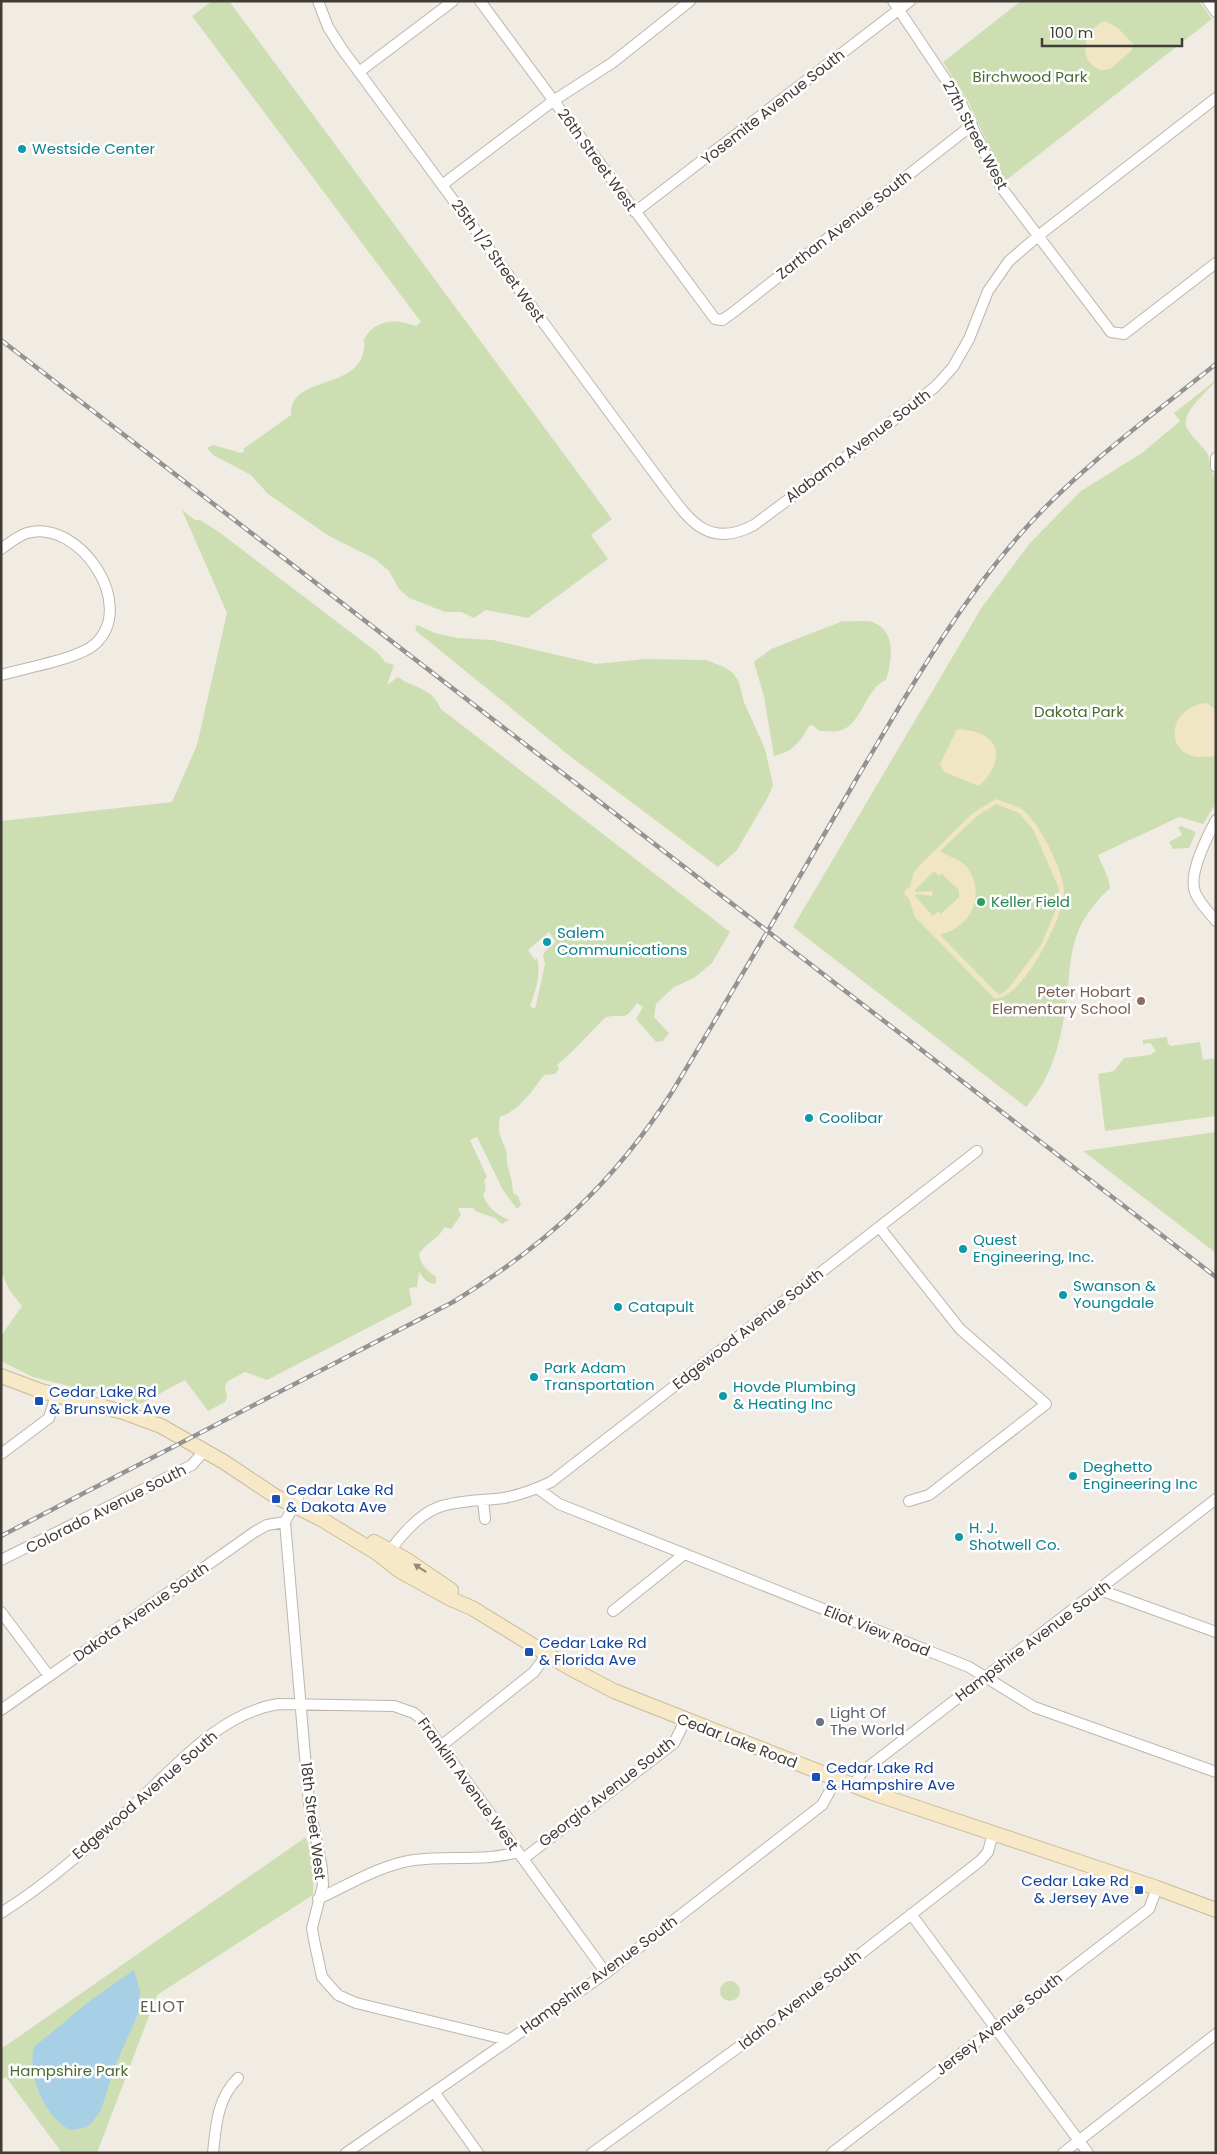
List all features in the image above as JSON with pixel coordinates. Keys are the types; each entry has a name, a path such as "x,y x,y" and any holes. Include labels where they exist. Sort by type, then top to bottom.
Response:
{"street":[{"name":"25th 1/2 Street West","path":"318,1 328,27 359,72 686,515"},
{"path":"359,72 453,1"},
{"name":"26th Street West","path":"480,1 715,319"},
{"path":"442,185 553,101 612,62 690,1"},
{"name":"Yosemite Avenue South","path":"636,212 896,5 910,1"},
{"path":"1208,1 1216,12"},
{"name":"27th Street West","path":"896,5 960,100 1000,187 1111,332 1124,334 1216,263"},
{"name":"Alabama Avenue South","path":"686,515 699,528 717,535 742,531 922,398 953,367 969,339 988,291 1009,261 1038,236 1216,98"},
{"name":"Zarthan Avenue South","path":"715,319 722,320 731,314 972,125"},
{"path":"1,549 27,533 40,532 67,537 82,551 104,582 110,595 110,612 103,634 86,650 1,675"},
{"path":"1216,820 1200,855 1194,876 1194,889 1198,899 1216,921"},
{"name":"Edgewood Avenue South","path":"388,1555 395,1543 430,1512 464,1501 505,1497 537,1488 550,1482 977,1151"},
{"path":"880,1228 960,1329 1046,1404 929,1495 909,1501"},
{"name":"Cedar Lake Road","path":"1,1376 56,1395 142,1418 160,1426 224,1462 274,1496 296,1501 321,1519 388,1555 434,1590 472,1608 614,1691 836,1780 1157,1888 1216,1910"},
{"path":"1,1454 49,1418 56,1395"},
{"name":"Colorado Avenue South","path":"1,1560 192,1466 204,1451"},
{"name":"Eliot View Road","path":"537,1488 559,1504 683,1555 969,1667 987,1676 1034,1707 1216,1772"},
{"name":"Hampshire Avenue South","path":"853,1786 863,1772 1100,1590 1216,1498"},
{"path":"483,1500 485,1518"},
{"path":"296,1501 285,1522 301,1704"},
{"name":"Dakota Avenue South","path":"1,1710 256,1531 267,1525 285,1522"},
{"path":"613,1611 683,1555"},
{"path":"1100,1590 1216,1632"},
{"path":"1,1612 50,1676"},
{"path":"441,1746 534,1672 548,1654"},
{"name":"Edgewood Avenue South","path":"1,1913 88,1846 192,1750 212,1735 242,1716 264,1706 301,1704"},
{"name":"Franklin Avenue West","path":"301,1704 404,1708 422,1720 606,1973"},
{"name":"18th Street West","path":"301,1704 312,1827 322,1869 323,1886 318,1899 312,1928 322,1977 338,1995 356,2002 508,2040"},
{"name":"Georgia Avenue South","path":"318,1899 398,1863 430,1858 520,1856 674,1743 685,1721"},
{"name":"Hampshire Avenue South","path":"346,2153 606,1973 822,1805 836,1780"},
{"name":"Idaho Avenue South","path":"592,2153 758,2034 985,1856 993,1833"},
{"name":"Jersey Avenue South","path":"832,2153 1149,1908 1157,1888"},
{"path":"911,1914 1088,2153"},
{"path":"1063,2153 1216,2034"},
{"path":"213,2153 222,2101 228,2088 238,2078"},
{"path":"434,2092 478,2153"}],"green space":[{"path":"212,1 229,1 612,519 591,535 608,559 528,618 486,610 474,618 461,612 445,612 409,598 399,589 389,571 375,559 329,536 268,494 251,475 213,455 207,448 213,445 241,453 245,451 243,449 291,415 292,404 300,394 347,373 356,366 363,355 364,339 375,327 387,322 401,322 416,326 421,322 192,16"},
{"name":"Birchwood Park","path":"1021,1 1199,1 1212,19 1005,181 968,101 943,62"},
{"name":"Dakota Park","path":"1216,380 1188,413 1186,425 1207,453 1216,478 1216,803 1203,824 1179,817 1098,855 1108,878 1110,888 1089,911 1077,934 1071,957 1064,1020 1056,1051 1045,1080 1026,1107 793,927 982,607 1030,543 1081,491 1142,453 1180,421 1174,413"},
{"path":"182,510 195,520 200,520 219,532 378,653 385,662 394,665 387,685 398,677 427,692 441,709 730,932 712,963 694,978 674,987 656,1004 654,1017 669,1033 663,1041 656,1042 636,1019 643,1007 637,1003 626,1015 606,1017 557,1065 559,1069 555,1074 544,1075 520,1105 500,1117 499,1131 507,1154 513,1193 518,1196 521,1205 517,1209 503,1190 477,1137 470,1140 487,1177 484,1180 486,1190 483,1195 487,1203 494,1210 509,1220 502,1224 495,1218 475,1211 473,1208 458,1208 461,1215 451,1229 444,1227 440,1234 419,1254 427,1270 436,1277 436,1283 433,1284 426,1281 419,1272 417,1287 409,1288 412,1305 267,1380 245,1372 228,1381 225,1386 227,1397 225,1402 208,1411 185,1380 140,1404 33,1377 1,1361 1,1336 22,1306 9,1290 1,1271 1,821 172,802 197,745 227,613","holes":["549,932 556,942 545,951 543,956 545,964 535,1009 530,1006 537,982 538,964 537,958 535,960 528,950"]},
{"path":"843,621 873,622 886,632 891,647 891,655 886,680 873,691 859,715 847,727 839,731 819,731 813,725 809,726 795,746 786,752 774,756 764,697 754,662 771,649"},
{"path":"417,625 435,633 458,638 493,640 596,664 644,659 706,660 724,667 733,673 739,682 744,702 765,749 773,785 737,850 718,867 571,757 415,630"},
{"path":"1181,826 1196,832 1189,848 1173,849 1169,842 1182,835 1178,827"},
{"path":"1167,1037 1168,1044 1171,1046 1200,1042 1203,1060 1216,1058 1216,1116 1105,1131 1098,1074 1114,1071 1124,1058 1150,1055 1156,1051 1150,1043 1143,1044 1143,1040"},
{"path":"1216,1132 1216,1253 1083,1151"},
{"name":"Hampshire Park","path":"306,1837 314,1867 313,1895 157,1995 97,2153 62,2153 6,2077 1,2080 1,2049"},
{"path":"730,1981 737,1984 740,1991 737,1998 730,2001 723,1998 720,1991 723,1984"}],"sand":[{"path":"1105,21 1118,28 1133,44 1132,50 1110,69 1101,70 1093,66 1088,60 1085,46 1087,38 1092,31 1097,25"},
{"path":"1207,703 1216,710 1216,753 1212,757 1192,756 1183,751 1177,744 1176,726 1179,718 1186,711 1195,705"},
{"path":"957,729 978,733 989,739 994,746 996,760 989,774 979,786 944,772 940,764"},
{"path":"996,799 1024,811 1044,837 1056,861 1063,883 1062,904 1039,956 1016,987 1005,996 994,998 915,917 909,899 904,894 906,889 910,887 914,872 973,813","holes":["996,804 1019,813 1034,831 1059,889 1057,907 1041,945 1008,989 999,995 940,935 956,928 967,918 976,895 973,879 964,864 940,851 976,817","934,871 939,876 942,874 959,890 959,897 941,914 938,911 933,916 915,896 916,894 932,896 933,891 915,892 915,890"]}],"water":[{"path":"134,1970 140,1991 138,2014 115,2066 101,2110 91,2124 84,2128 70,2130 52,2115 40,2094 33,2070 32,2058 34,2047 91,2000"}],"railway":[{"path":"1,340 1216,1277"},
{"path":"1,1536 453,1302 518,1258 575,1210 626,1155 650,1125 672,1092 895,714 934,650 977,588 1024,530 1068,485 1116,443 1216,364"}],"place":[{"name":"Westside Center","path":"22,149"},
{"name":"Keller Field","path":"981,902"},
{"name":"Salem Communications","path":"547,942"},
{"name":"Peter Hobart Elementary School","path":"1141,1001"},
{"name":"Coolibar","path":"809,1118"},
{"name":"Quest Engineering, Inc.","path":"963,1249"},
{"name":"Swanson & Youngdale","path":"1063,1295"},
{"name":"Catapult","path":"618,1307"},
{"name":"Park Adam Transportation","path":"534,1377"},
{"name":"Hovde Plumbing & Heating Inc","path":"723,1396"},
{"name":"Cedar Lake Rd & Brunswick Ave","path":"39,1401"},
{"name":"Deghetto Engineering Inc","path":"1073,1476"},
{"name":"Cedar Lake Rd & Dakota Ave","path":"276,1499"},
{"name":"H. J. Shotwell Co.","path":"959,1537"},
{"name":"Cedar Lake Rd & Florida Ave","path":"529,1652"},
{"name":"Light Of The World","path":"820,1722"},
{"name":"Cedar Lake Rd & Hampshire Ave","path":"816,1777"},
{"name":"Cedar Lake Rd & Jersey Ave","path":"1139,1890"}],"district":[{"name":"ELIOT","path":"163,2006"}]}
